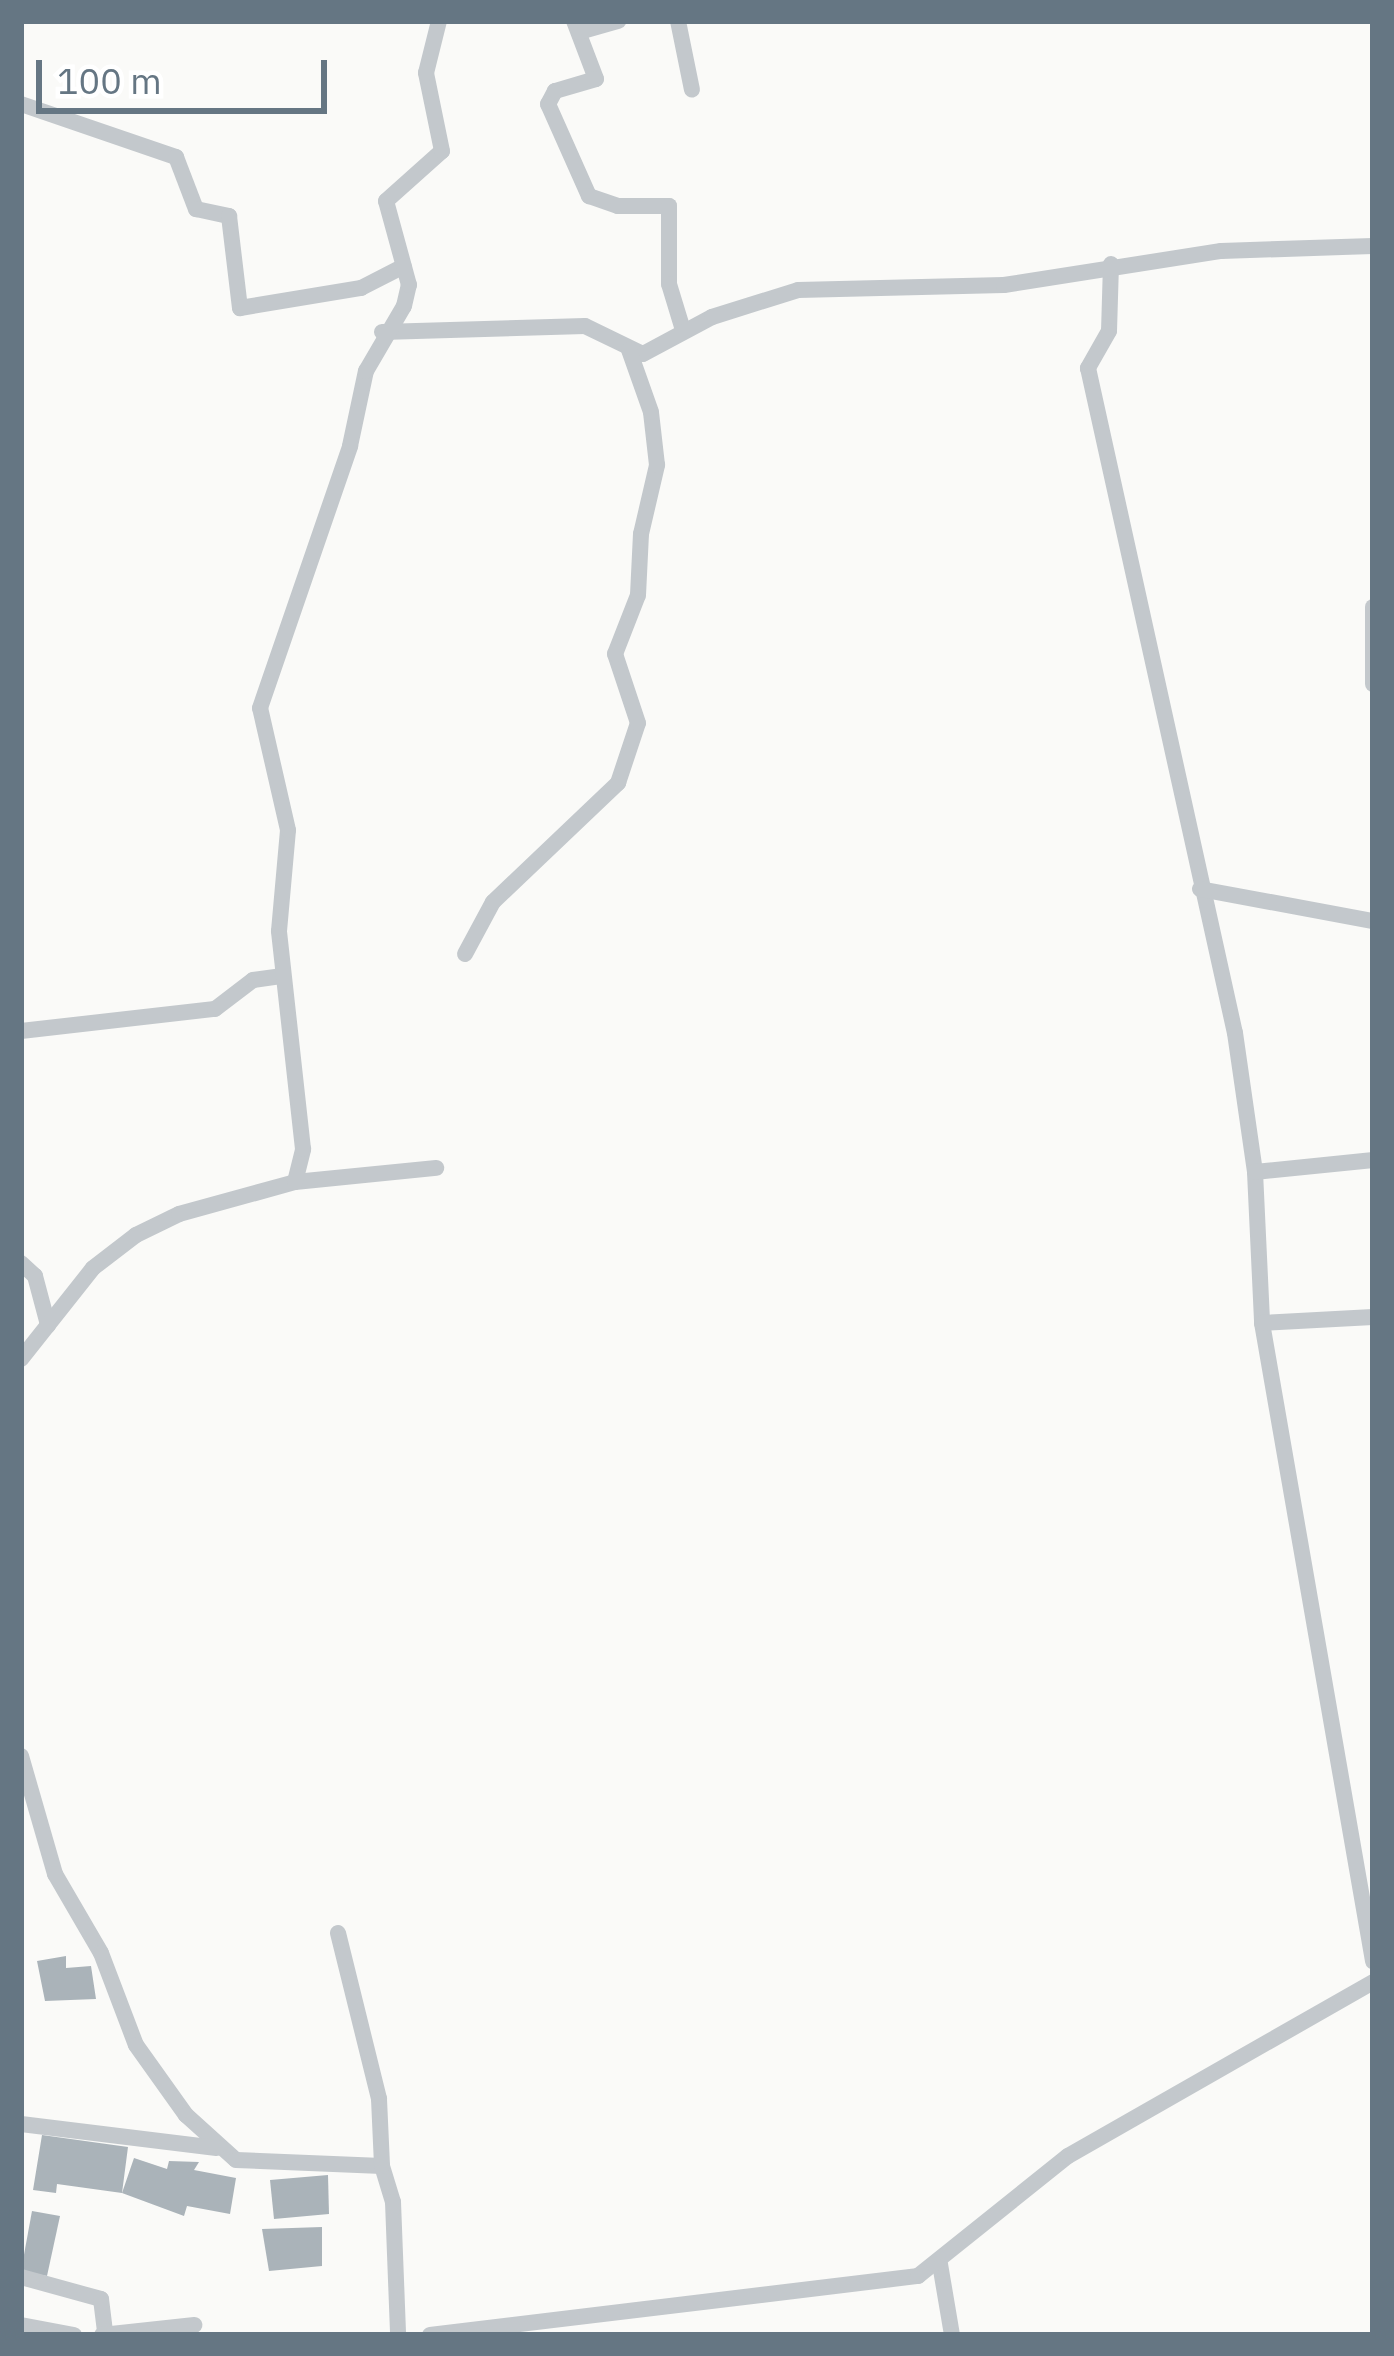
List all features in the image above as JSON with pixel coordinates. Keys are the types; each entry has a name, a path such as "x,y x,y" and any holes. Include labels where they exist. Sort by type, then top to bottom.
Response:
{"street":[{"path":"295,1182 303,1149 283,976 288,830 260,707 382,332 404,306 404,266 386,201 442,151 426,73 439,21"},
{"path":"618,21 577,26 596,80 555,91 548,104 589,196 618,206 669,206 669,284 683,330"},
{"path":"678,21 692,90"},
{"path":"21,104 176,157 196,208 230,216 240,308 361,288 404,266"},
{"path":"382,332 585,326 643,354 683,330 798,290 1004,285 1111,264 1256,248 1373,245"},
{"path":"1111,264 1109,331 1088,368 1199,889 1235,1033 1255,1172 1262,1323 1373,1960"},
{"path":"465,953 493,902 618,783 638,723 615,654 638,595 641,533 657,465 651,412 629,350"},
{"path":"1373,607 1373,684"},
{"path":"1199,889 1373,921"},
{"path":"21,1030 215,1009 253,980 283,976"},
{"path":"1255,1172 1373,1160"},
{"path":"21,1358 93,1268 136,1235 179,1214 295,1182 436,1168"},
{"path":"21,1264 35,1276 48,1324"},
{"path":"1262,1323 1373,1317"},
{"path":"21,1756 55,1874 101,1953 136,2045 218,2148"},
{"path":"338,1933 380,2098 382,2166 393,2203 398,2335"},
{"path":"430,2335 893,2282 940,2264 1068,2156 1373,1982"},
{"path":"21,2124 218,2148 258,2166 382,2166"},
{"path":"940,2264 952,2335"},
{"path":"21,2277 100,2299 104,2334 194,2325"},
{"path":"21,2325 74,2335"}],"building":[{"path":"66,1956 66,1968 91,1966 96,1999 45,2001 37,1961"},
{"path":"42,2135 128,2147 122,2193 57,2184 56,2193 33,2190"},
{"path":"134,2158 167,2169 169,2161 199,2162 194,2170 236,2178 230,2214 187,2206 184,2216 122,2193"},
{"path":"328,2175 329,2214 274,2219 270,2180"},
{"path":"32,2211 60,2216 47,2276 21,2271"},
{"path":"322,2227 322,2266 269,2271 262,2229"}]}
